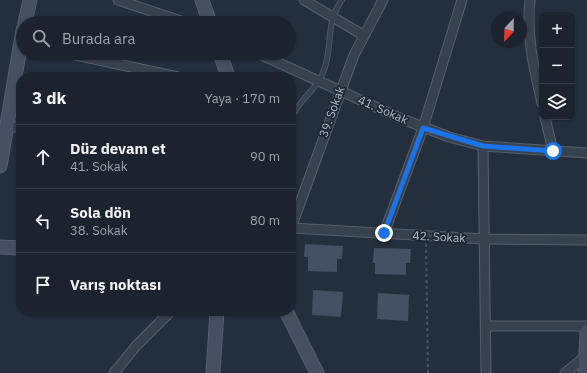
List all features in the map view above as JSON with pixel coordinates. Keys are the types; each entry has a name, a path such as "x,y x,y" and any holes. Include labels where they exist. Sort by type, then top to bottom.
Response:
{"street":[{"path":"26,16 30,0"},
{"path":"118,0 165,16"},
{"path":"202,0 208,16"},
{"path":"304,0 363,35"},
{"name":"39. Sokak","path":"296,214 340,91 363,35 383,0"},
{"path":"384,233 423,128 462,0"},
{"path":"530,0 528,21 530,47 539,89"},
{"path":"17,72 19,60"},
{"path":"99,60 155,72"},
{"path":"222,60 226,72"},
{"name":"41. Sokak","path":"272,60 423,128 483,146 587,153"},
{"path":"0,166 16,75"},
{"path":"546,120 553,151"},
{"path":"6,127 16,127"},
{"path":"483,146 486,373"},
{"name":"42. Sokak","path":"296,228 484,239 587,240"},
{"path":"0,247 16,248"},
{"path":"114,373 136,346 166,316"},
{"path":"213,373 217,316"},
{"path":"288,316 317,373"},
{"path":"486,326 587,326"},
{"path":"585,373 587,332"},
{"path":"565,373 586,356"}],"lane":[{"path":"296,108 298,104 320,82 330,51 330,26 332,17 342,0"}],"path":[{"path":"426,236 428,373"}],"building":[{"path":"305,244 343,246 342,259 337,259 337,272 308,271 308,257 304,257"},
{"path":"374,248 411,249 410,263 406,263 406,275 375,274 375,263 373,263"},
{"path":"313,290 343,292 341,317 312,315"},
{"path":"378,293 409,295 408,321 377,319"}],"route":[{"path":"384,233 423,128 483,146 553,151"}]}
